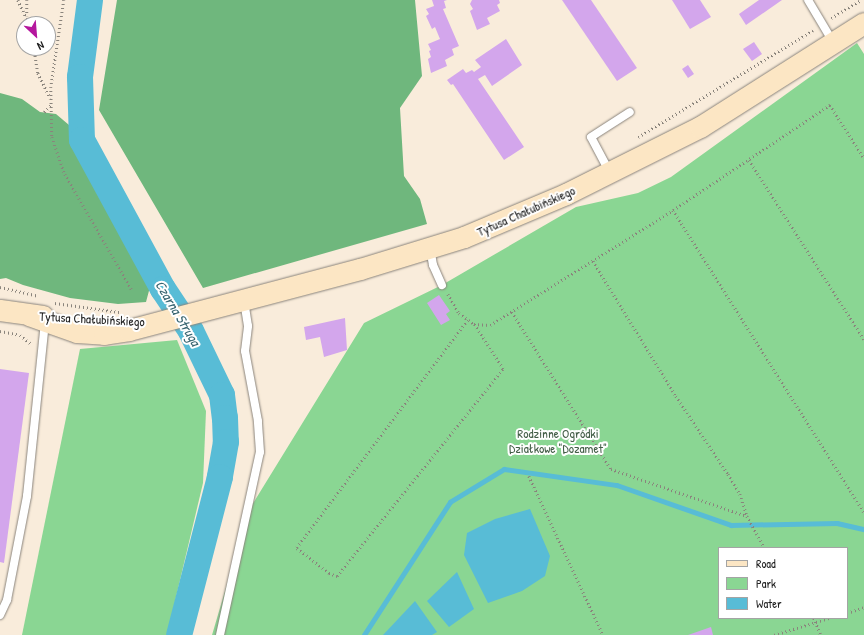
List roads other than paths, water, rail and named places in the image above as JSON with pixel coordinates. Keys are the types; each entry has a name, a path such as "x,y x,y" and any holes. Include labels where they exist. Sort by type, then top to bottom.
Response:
{"street":[{"name":"Tytusa Chałubińskiego","path":"0,310 43,313 77,332 104,334 360,269 430,248 508,220 610,172 734,108 864,23"}],"lane":[{"path":"808,0 834,43"},
{"path":"610,172 591,137 630,112"},
{"path":"430,248 432,265 442,285"},
{"path":"220,635 260,452 258,421 245,351 248,326 244,299"},
{"path":"0,615 7,600 28,496 43,313"}],"water":[{"path":"530,509 550,556 545,576 522,591 488,603 464,555 467,533 495,519"},
{"path":"457,572 474,609 449,627 427,601"},
{"path":"415,601 437,632 432,635 383,635"}],"waterway":[{"name":"Czarna Struga","path":"90,0 80,77 82,140 163,289 191,331 222,395 226,442 220,477 179,635"},
{"path":"364,635 450,502 504,469 617,485 731,525 837,523 864,529"}],"park label":[{"name":"Rodzinne Ogródki Działkowe \"Dozamet\"","path":"558,442"}]}
